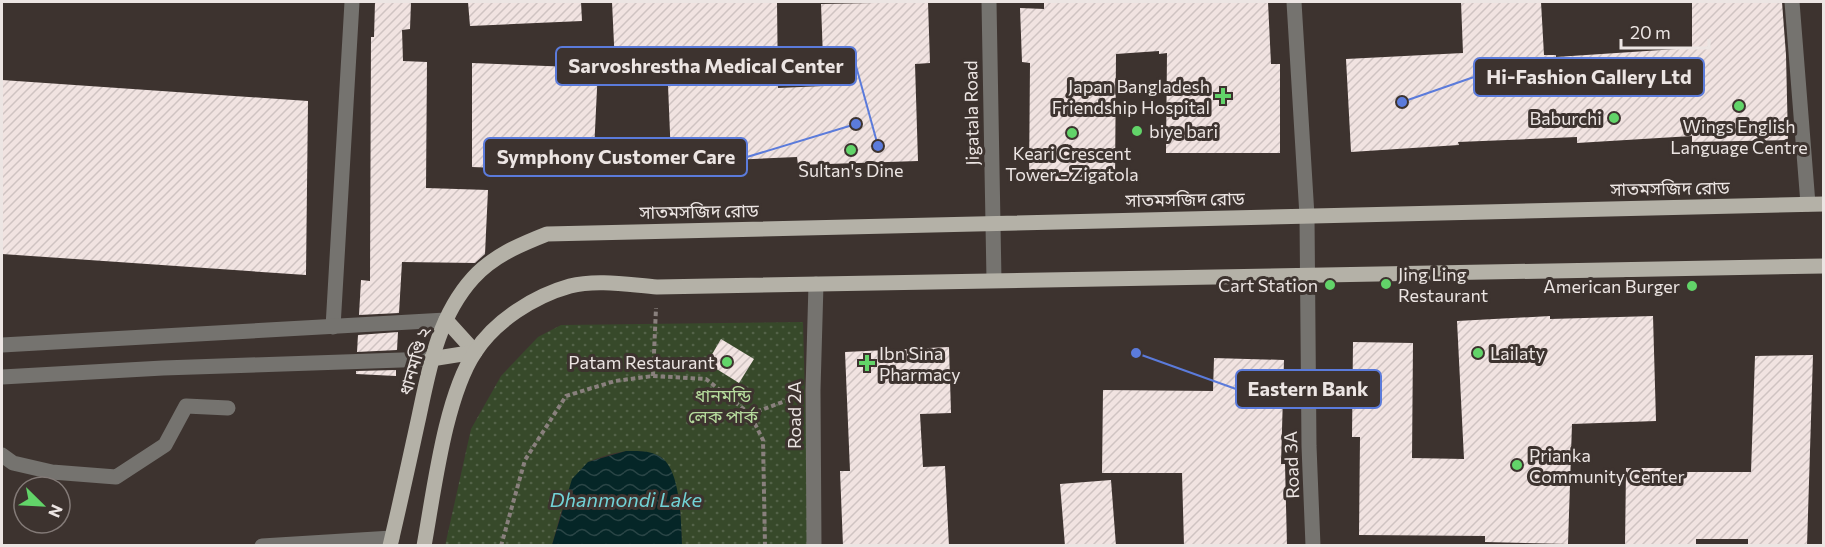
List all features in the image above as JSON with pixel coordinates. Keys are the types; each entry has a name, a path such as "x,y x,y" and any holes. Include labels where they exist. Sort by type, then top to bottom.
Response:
{"main road":[{"name":"সাতমসজিদ রোড","path":"546,234 1816,204"},
{"name":"ধানমণ্ডি ২","path":"391,542 436,338 473,278 494,260 519,245 546,234"},
{"path":"424,546 453,405 467,365 488,335 507,319 528,305 572,286 600,283 657,286 816,284 1824,266"},
{"path":"446,320 475,352"},
{"path":"430,359 475,352"}],"street":[{"path":"333,327 352,2"},
{"name":"Jigatala Road","path":"989,2 994,280"},
{"name":"Road 3A","path":"1294,2 1306,216 1309,446 1313,546"},
{"path":"1792,2 1816,204"},
{"name":"Road 2A","path":"814,546 813,390 816,284"},
{"path":"2,345 446,320"},
{"path":"2,377 163,368 430,359"},
{"path":"2,455 14,463 52,472 116,477 165,445 186,406 228,408"},
{"path":"262,546 391,542"}],"path":[{"path":"653,376 657,286"},
{"path":"501,546 525,460 566,396 615,381 653,376 706,379 750,414 763,440 765,546"},
{"path":"750,414 813,390"}],"green space":[{"name":"ধানমন্ডি লেক পার্ক","path":"803,322 809,545 682,545 680,505 661,457 633,451 607,455 588,462 561,512 552,545 445,546 471,429 501,376 538,337 561,325"}],"water":[{"name":"Dhanmondi Lake","path":"626,451 642,451 659,456 672,471 678,496 682,545 552,545 572,479 588,462"}],"building":[{"path":"375,2 411,2 410,29 402,30 403,61 427,62 426,188 488,190 485,254 475,263 402,262 399,313 359,315 361,280 370,281 371,37 374,37"},
{"path":"468,2 581,2 582,21 470,26"},
{"path":"612,2 777,2 778,88 824,86 821,4 928,2 930,63 915,64 918,161 798,165 797,157 732,160 731,156 671,158 668,85 616,86"},
{"path":"1044,2 1268,2 1271,64 1280,64 1280,153 1166,153 1167,53 1159,54 1159,51 1116,54 1115,181 1029,181 1030,63 1022,62 1020,8 1044,9"},
{"path":"1461,2 1541,2 1544,55 1556,55 1556,57 1692,48 1692,2 1782,2 1788,140 1692,142 1692,136 1577,143 1577,137 1458,142 1459,145 1351,152 1346,59 1463,53"},
{"path":"472,63 598,68 593,172 472,167"},
{"path":"2,80 308,101 306,275 2,254"},
{"path":"1550,316 1550,319 1653,316 1656,421 1572,424 1568,544 1485,542 1485,536 1359,535 1360,437 1352,437 1353,342 1413,343 1412,458 1464,459 1457,321"},
{"path":"398,332 397,350 357,352 358,335"},
{"path":"721,339 754,359 739,383 707,363"},
{"path":"949,347 951,413 920,414 923,467 945,466 949,546 843,546 840,471 850,471 845,352"},
{"path":"1813,355 1807,546 1748,546 1748,539 1696,539 1696,546 1625,546 1626,468 1665,468 1665,472 1751,472 1755,356"},
{"path":"1214,358 1284,360 1281,464 1285,464 1287,546 1184,546 1182,473 1102,473 1103,390 1213,391"},
{"path":"396,370 396,376 356,374 356,371"},
{"path":"1111,480 1116,546 1065,546 1060,484"}],"place":[{"name":"Japan Bangladesh Friendship Hospital","path":"1223,96"},
{"name":"Hi-Fashion Gallery Ltd","path":"1402,102"},
{"name":"Wings English Language Centre","path":"1739,106"},
{"name":"Baburchi","path":"1614,118"},
{"name":"Symphony Customer Care","path":"856,124"},
{"name":"biye bari","path":"1137,131"},
{"name":"Keari Crescent Tower - Zigatola","path":"1072,133"},
{"name":"Sarvoshrestha Medical Center","path":"878,146"},
{"name":"Sultan's Dine","path":"851,150"},
{"name":"Jing Ling Restaurant","path":"1386,284"},
{"name":"Cart Station","path":"1330,285"},
{"name":"American Burger","path":"1692,286"},
{"name":"Eastern Bank","path":"1136,353"},
{"name":"Lailaty","path":"1478,353"},
{"name":"Patam Restaurant","path":"727,362"},
{"name":"Ibn Sina Pharmacy","path":"867,363"},
{"name":"Prianka Community Center","path":"1517,465"}]}
